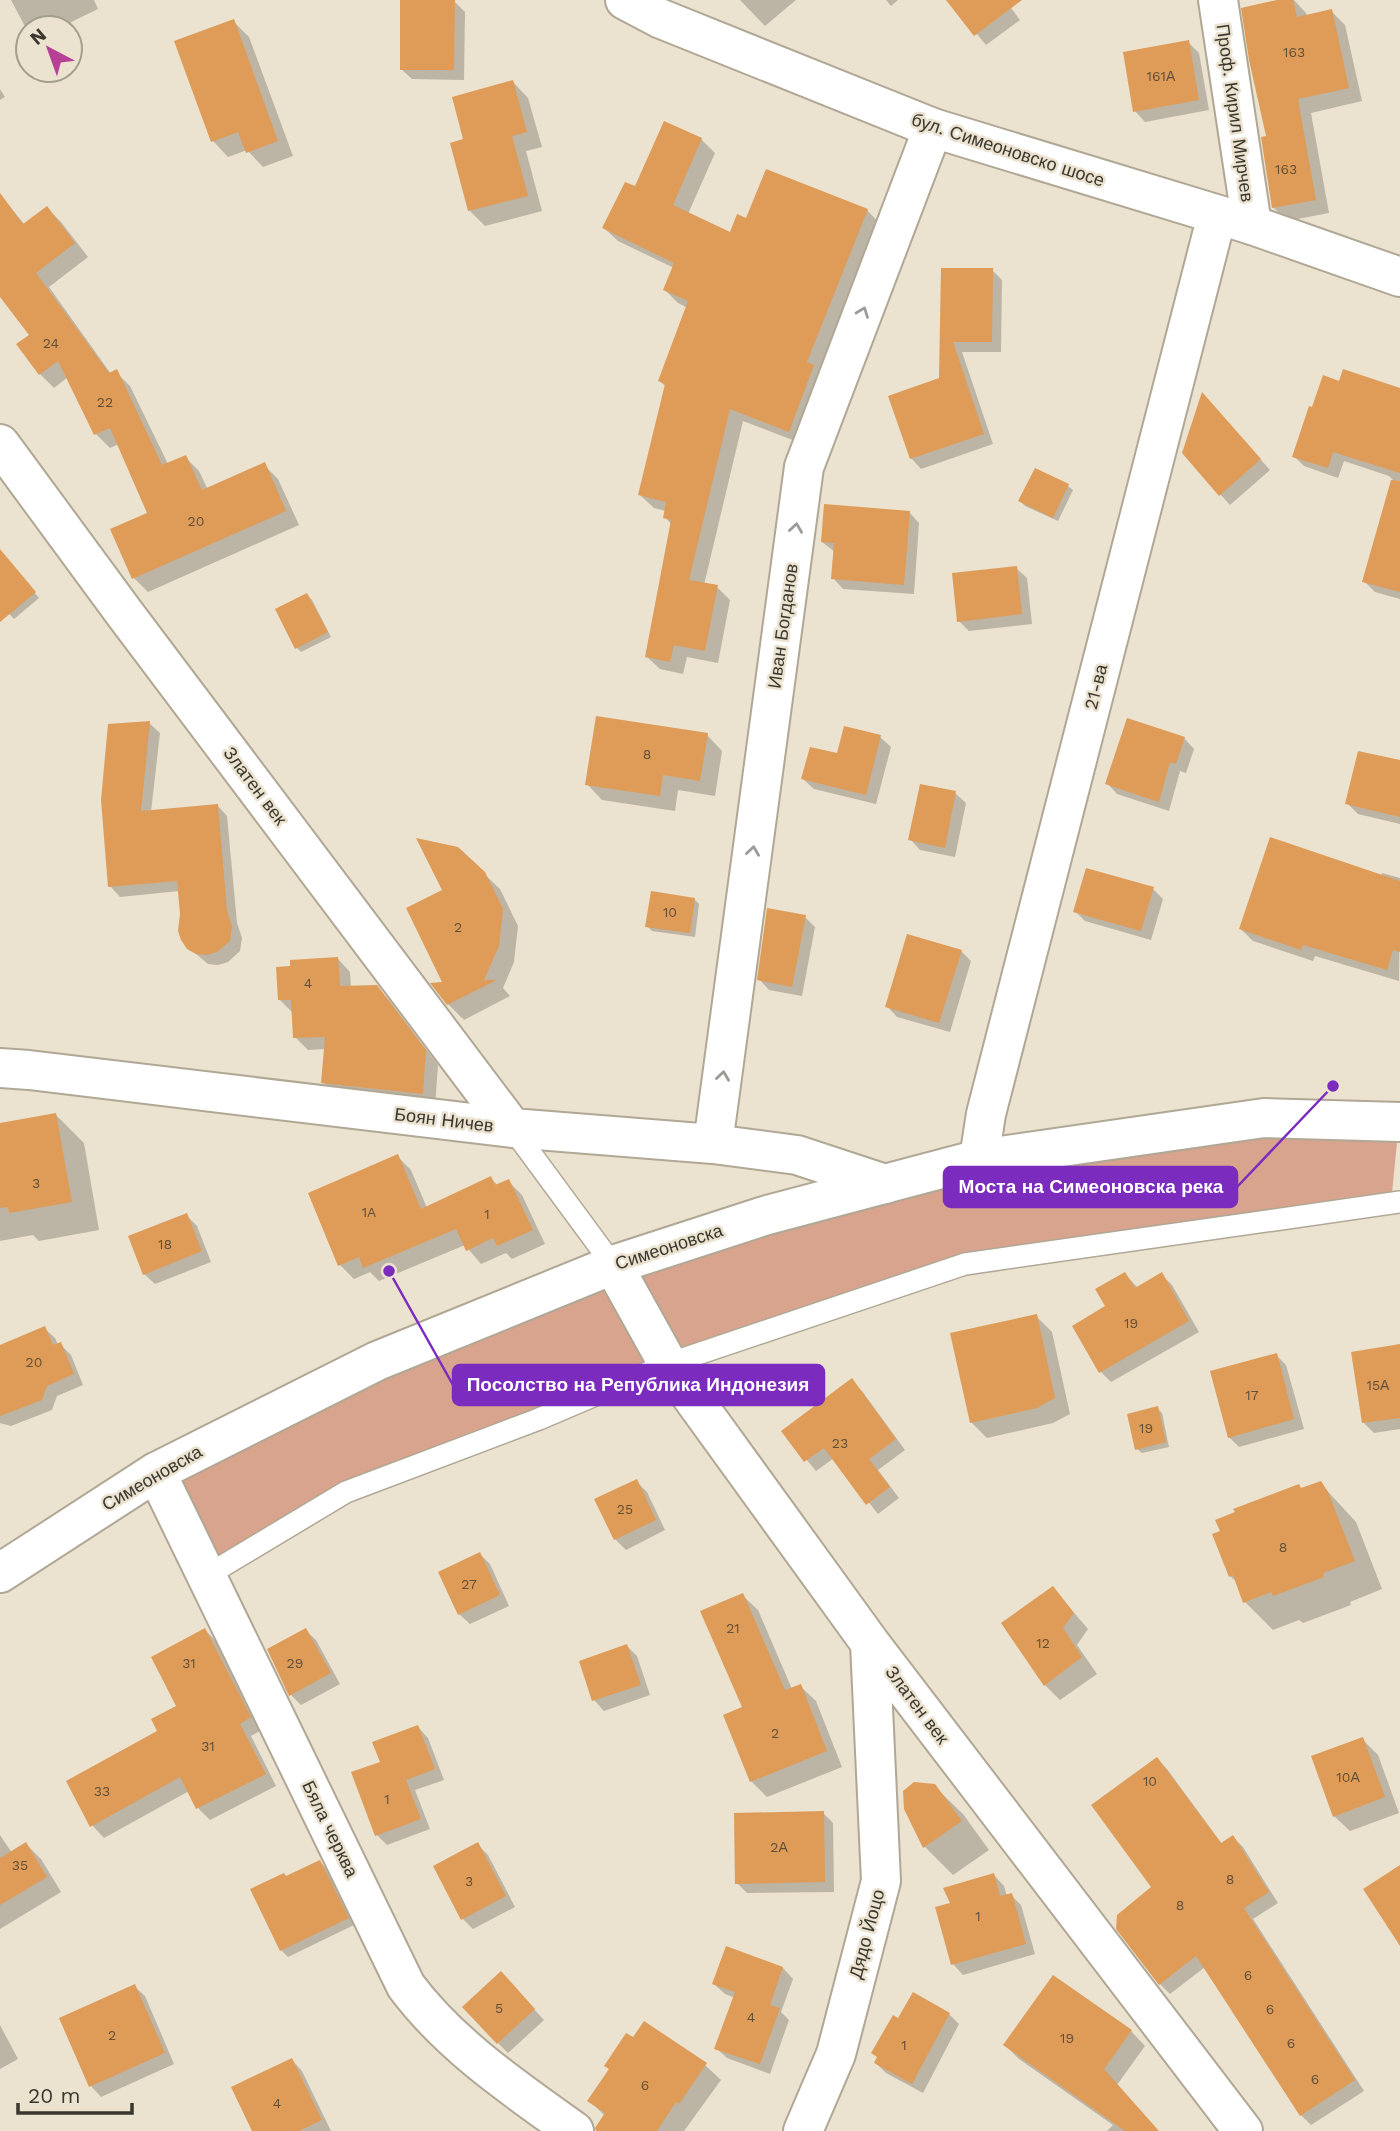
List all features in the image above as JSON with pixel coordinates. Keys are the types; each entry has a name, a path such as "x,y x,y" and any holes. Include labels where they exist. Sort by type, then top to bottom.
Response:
{"street":[{"name":"бул. Симеоновско шосе","path":"625,0 659,18 933,128 1234,220 1400,277"},
{"name":"Проф. Кирил Мирчев","path":"1218,0 1234,220"},
{"name":"Иван Богданов","path":"713,1144 804,467 933,128"},
{"name":"21-ва","path":"979,1159 990,1101 1234,220"},
{"name":"Златен век","path":"0,444 512,1128"},
{"name":"Боян Ничев","path":"0,1068 512,1128 713,1144 797,1155 885,1184"},
{"name":"Симеоновска","path":"0,1573 156,1472 377,1361 613,1265 764,1216 979,1159 1264,1118 1400,1121"},
{"name":"Златен век","path":"613,1265 668,1364 870,1643 1243,2131"},
{"name":"Бяла черква","path":"156,1472 406,1986 424,2011 557,2127"},
{"name":"Дядо Йоцо","path":"803,2131 836,2054 881,1881 870,1643"}],"lane":[{"path":"512,1128 613,1265"},
{"path":"206,1576 346,1492 539,1419 668,1364 965,1264 1400,1202"}],"shaded area":[{"path":"1399,1122 1391,1203 965,1264 346,1492 206,1576 156,1472 377,1361 979,1159"}],"building":[{"path":"400,0 455,0 454,70 400,70"},
{"path":"946,0 1022,0 974,36"},
{"path":"1277,0 1293,0 1297,17 1332,9 1349,88 1298,99 1316,200 1272,208 1261,137 1266,136 1249,60 1241,8"},
{"path":"234,19 278,141 246,153 238,132 211,142 174,41"},
{"path":"1189,40 1199,100 1133,112 1123,52"},
{"path":"513,80 527,132 512,136 528,196 468,211 450,143 463,139 452,97"},
{"path":"664,121 702,138 673,205 730,232 737,214 746,218 766,169 868,209 807,362 814,365 789,432 730,409 689,580 718,585 705,651 674,645 670,662 645,657 671,520 663,518 666,502 638,495 665,384 658,381 688,301 663,290 674,263 602,228 625,182 635,186"},
{"path":"0,193 23,224 47,206 75,243 36,273 109,373 117,369 162,465 186,455 202,490 265,462 286,511 132,579 110,529 147,513 110,428 94,435 58,361 39,375 16,344 29,335 0,297"},
{"path":"941,268 993,268 992,342 953,342 984,434 910,459 888,396 939,378"},
{"path":"1343,369 1400,388 1400,473 1333,452 1328,468 1292,457 1309,406 1312,407 1323,375 1339,381"},
{"path":"1202,392 1261,459 1219,496 1182,453"},
{"path":"1035,468 1069,484 1053,518 1018,501"},
{"path":"1391,480 1400,481 1400,592 1362,582"},
{"path":"824,504 910,511 904,585 831,579 834,543 821,542"},
{"path":"0,549 36,592 0,622"},
{"path":"1017,566 1022,614 957,622 952,573"},
{"path":"307,593 328,632 295,649 275,609"},
{"path":"596,716 708,733 700,781 663,775 660,796 585,785"},
{"path":"1127,718 1185,737 1176,764 1170,762 1159,802 1105,784"},
{"path":"150,721 141,811 218,804 227,911 232,926 230,941 217,952 207,955 196,954 187,949 181,940 178,931 180,914 177,881 108,887 101,800 108,724"},
{"path":"844,726 881,735 866,795 801,779 810,747 837,753"},
{"path":"1358,751 1400,760 1400,817 1345,804"},
{"path":"920,784 956,791 945,848 908,840"},
{"path":"1270,837 1400,881 1400,952 1393,950 1387,970 1303,945 1301,950 1239,929"},
{"path":"416,838 458,847 485,872 503,909 499,946 484,980 497,980 447,1005 430,983 442,982 406,908 442,890"},
{"path":"1086,868 1154,887 1141,931 1073,912"},
{"path":"651,891 695,898 690,933 645,927"},
{"path":"767,908 806,915 792,987 757,980"},
{"path":"907,934 962,950 939,1023 885,1007"},
{"path":"338,957 340,986 377,985 426,1050 423,1094 321,1083 325,1037 293,1038 291,1000 278,1000 276,967 290,966 290,960"},
{"path":"56,1113 72,1202 9,1213 8,1207 0,1208 0,1123"},
{"path":"398,1154 421,1209 491,1176 495,1185 509,1179 533,1230 497,1246 493,1238 466,1251 456,1229 363,1268 359,1257 338,1266 308,1193"},
{"path":"187,1213 202,1251 143,1275 128,1236"},
{"path":"1125,1272 1135,1288 1162,1272 1189,1321 1099,1373 1072,1326 1105,1306 1095,1289"},
{"path":"1037,1314 1055,1398 1037,1408 970,1423 950,1333"},
{"path":"45,1326 53,1345 61,1342 74,1374 47,1386 42,1400 0,1416 0,1345"},
{"path":"1400,1344 1400,1418 1362,1423 1351,1352"},
{"path":"1277,1353 1294,1419 1228,1438 1210,1371"},
{"path":"852,1378 896,1439 869,1459 890,1487 866,1505 824,1448 804,1462 781,1431"},
{"path":"1158,1406 1166,1442 1135,1450 1127,1414"},
{"path":"637,1479 656,1520 614,1540 594,1499"},
{"path":"1321,1481 1328,1492 1355,1561 1323,1573 1324,1577 1273,1596 1271,1592 1243,1603 1233,1575 1229,1577 1212,1534 1220,1531 1215,1520 1235,1512 1233,1509 1299,1484 1301,1488"},
{"path":"480,1552 500,1595 458,1615 438,1572"},
{"path":"1053,1586 1074,1613 1063,1628 1082,1657 1044,1686 1001,1623"},
{"path":"743,1593 785,1690 801,1684 827,1751 750,1782 723,1715 742,1707 700,1611"},
{"path":"205,1628 251,1717 240,1724 266,1774 196,1809 180,1777 90,1827 66,1781 157,1731 151,1719 176,1706 151,1657"},
{"path":"306,1628 331,1673 289,1696 267,1649"},
{"path":"627,1644 641,1685 592,1701 579,1661"},
{"path":"418,1725 435,1769 406,1780 421,1819 375,1836 351,1772 380,1762 372,1742"},
{"path":"1363,1737 1385,1797 1333,1817 1311,1756"},
{"path":"1157,1757 1221,1843 1233,1835 1269,1892 1244,1908 1355,2080 1300,2116 1196,1956 1159,1985 1116,1929 1117,1915 1151,1887 1091,1805"},
{"path":"914,1782 935,1784 962,1821 923,1848 904,1809 903,1791"},
{"path":"824,1811 825,1882 735,1884 734,1813"},
{"path":"26,1842 47,1877 0,1905 0,1858"},
{"path":"478,1842 506,1896 461,1920 433,1866"},
{"path":"320,1860 349,1918 280,1951 250,1889"},
{"path":"1400,1865 1400,1946 1363,1889"},
{"path":"994,1873 1000,1896 1012,1893 1026,1944 951,1965 935,1907 950,1903 943,1888"},
{"path":"726,1946 783,1967 770,2005 780,2008 760,2064 714,2049 735,1992 712,1984"},
{"path":"501,1971 535,2009 497,2044 462,2007"},
{"path":"1053,1975 1132,2030 1104,2069 1159,2131 1125,2131 1003,2045"},
{"path":"135,1984 165,2053 89,2087 59,2018"},
{"path":"913,1992 950,2013 912,2084 874,2063 877,2057 871,2053 893,2015 898,2018"},
{"path":"644,2021 707,2063 657,2131 596,2131 595,2128 605,2113 587,2101 609,2069 604,2066 626,2033 633,2037"},
{"path":"292,2058 322,2120 299,2131 252,2131 231,2087"}],"place":[{"name":"Моста на Симеоновска река","path":"1333,1086"},
{"name":"Посолство на Република Индонезия","path":"389,1271"}]}
